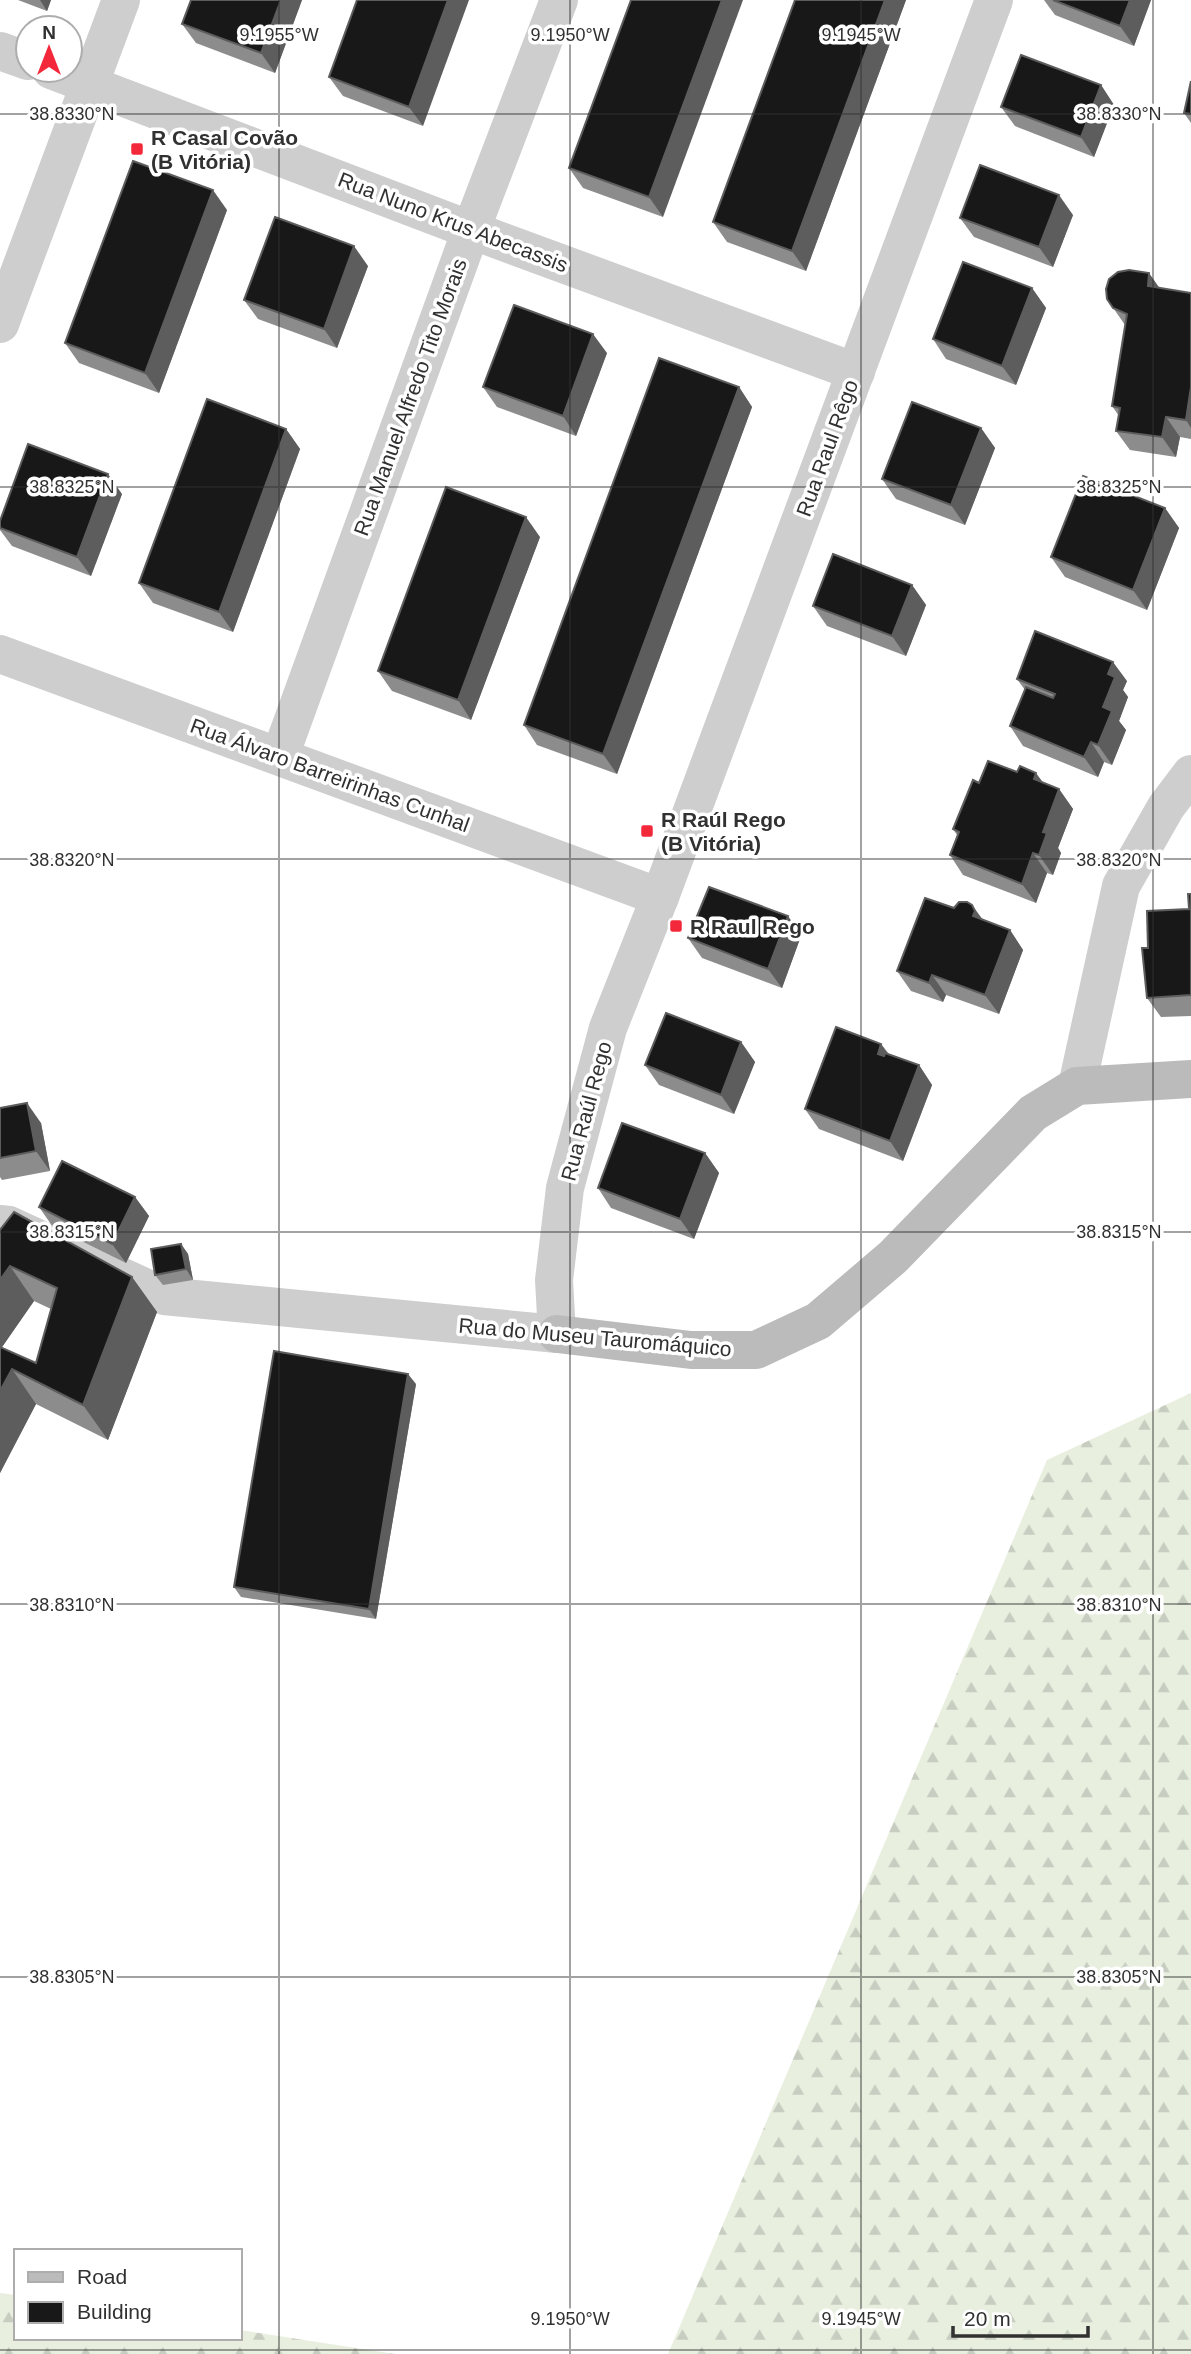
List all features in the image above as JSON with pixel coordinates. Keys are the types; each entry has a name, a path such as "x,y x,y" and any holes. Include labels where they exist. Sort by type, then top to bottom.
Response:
{"street":[{"path":"0,324 121,0"},
{"name":"Rua Manuel Alfredo Tito Morais","path":"280,756 471,230 559,0"},
{"name":"Rua Raul Rêgo","path":"660,897 994,0"},
{"name":"Rua Nuno Krus Abecassis","path":"84,83 471,230 856,372"},
{"name":"Rua Álvaro Barreirinhas Cunhal","path":"0,654 660,897"},
{"path":"1077,1086 1121,886 1166,807 1191,774"},
{"name":"Rua Raúl Rego","path":"557,1334 554,1280 565,1188 608,1028 660,897"},
{"name":"Rua do Museu Tauromáquico","path":"0,1224 9,1225 164,1296 557,1334 691,1350 757,1350 818,1321 893,1257 1033,1114 1077,1086 1191,1079"}],"green space":[{"path":"1191,1393 1191,2354 668,2354 1047,1460"},
{"path":"0,2293 14,2295 14,2340 242,2340 242,2330 395,2354 0,2354"}],"building":[{"path":"191,0 281,0 261,53 182,24"},
{"path":"357,0 448,0 409,107 329,77"},
{"path":"631,0 722,0 649,197 569,168"},
{"path":"795,0 885,0 792,251 713,222"},
{"path":"1053,0 1130,0 1120,26"},
{"path":"1021,55 1101,85 1081,137 1001,107"},
{"path":"1191,81 1191,114 1184,113"},
{"path":"133,161 213,190 145,373 65,343"},
{"path":"980,165 1059,195 1039,247 960,218"},
{"path":"275,217 354,246 324,329 244,300"},
{"path":"963,262 1032,288 1002,366 933,339"},
{"path":"1129,270 1149,273 1148,286 1191,293 1191,387 1186,420 1166,417 1162,437 1116,431 1120,408 1112,406 1127,314 1113,308 1107,299 1106,289 1109,279 1118,272"},
{"path":"514,305 593,334 563,416 483,387"},
{"path":"659,358 739,387 603,754 524,725"},
{"path":"207,399 286,429 219,612 139,583"},
{"path":"912,402 981,428 951,505 882,479"},
{"path":"28,444 108,474 77,557 0,528 0,521"},
{"path":"1083,476 1165,508 1133,590 1051,557"},
{"path":"446,487 526,517 458,700 378,671"},
{"path":"833,554 912,585 892,636 813,606"},
{"path":"1035,631 1113,662 1108,674 1115,677 1103,707 1112,711 1098,745 1091,742 1084,757 1010,726 1026,687 1053,698 1055,694 1017,679"},
{"path":"988,761 1017,772 1020,766 1036,773 1034,779 1059,789 1043,832 1047,833 1039,855 1033,853 1022,884 950,855 959,832 953,829 973,780 979,783"},
{"path":"709,887 788,916 768,969 688,938"},
{"path":"1188,894 1191,894 1191,995 1147,998 1142,948 1148,948 1147,911 1189,909"},
{"path":"925,898 954,908 959,902 967,902 975,911 973,916 1010,930 985,995 932,975 929,983 897,971"},
{"path":"666,1013 741,1042 721,1095 645,1065"},
{"path":"836,1027 881,1044 878,1054 884,1056 885,1053 919,1065 890,1141 805,1109"},
{"path":"27,1103 36,1151 0,1158 0,1108"},
{"path":"622,1123 705,1153 680,1219 598,1188"},
{"path":"62,1161 135,1197 112,1244 39,1207"},
{"path":"14,1212 132,1277 83,1405 12,1369 0,1391 0,1347 36,1363 57,1288 10,1266 0,1280 0,1230"},
{"path":"181,1244 186,1269 155,1275 151,1249"},
{"path":"274,1351 408,1374 369,1609 234,1587"}],"place":[{"name":"R Casal Covão (B Vitória)","path":"137,149"},
{"name":"R Raúl Rego (B Vitória)","path":"647,831"},
{"name":"R Raul Rego","path":"676,926"}]}
